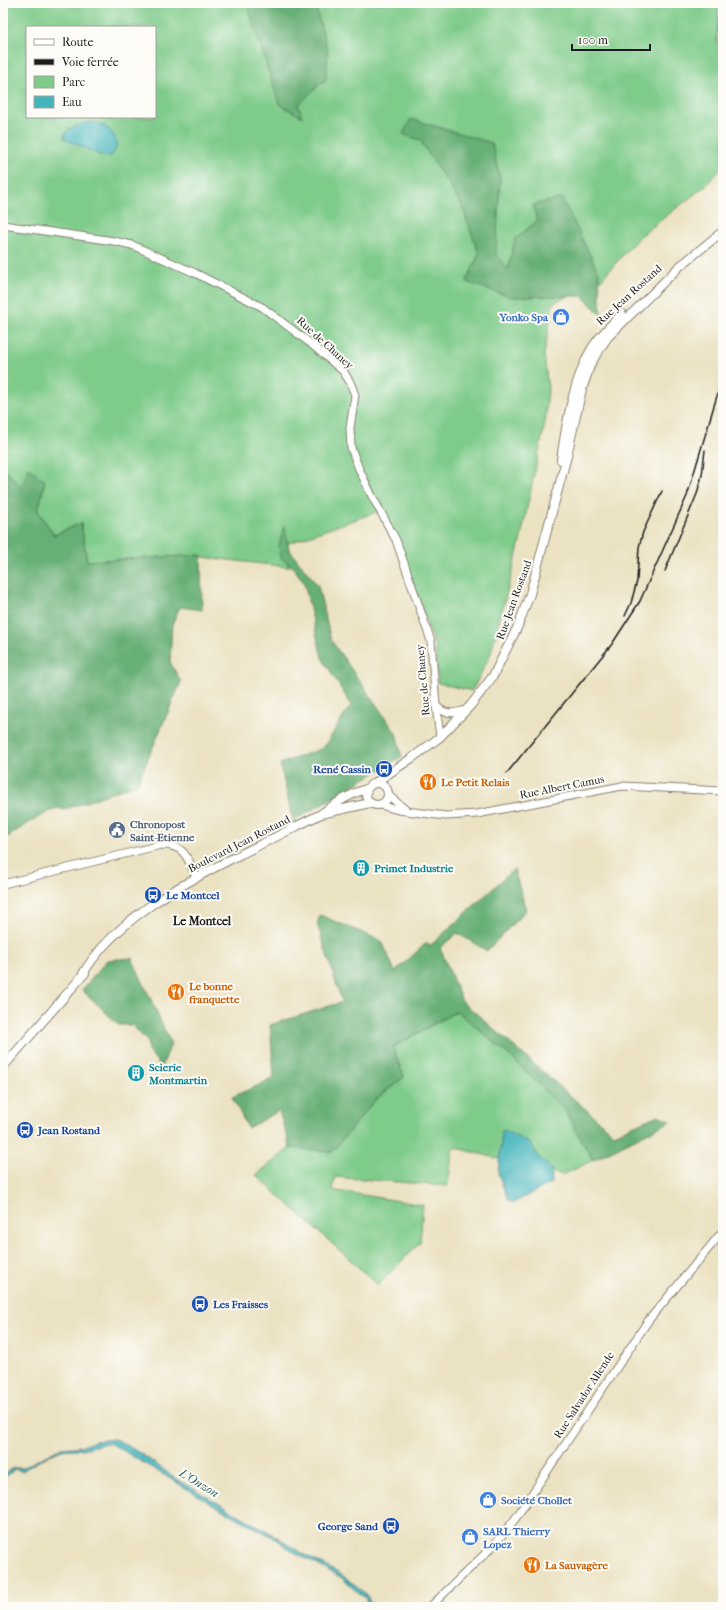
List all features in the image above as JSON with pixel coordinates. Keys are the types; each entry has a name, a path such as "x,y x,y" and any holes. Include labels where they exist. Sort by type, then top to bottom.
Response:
{"main road":[{"name":"Rue Jean Rostand","path":"376,782 440,737 466,710 493,676 518,626 540,561 582,389 591,363 599,348 623,321 682,264 723,231"},
{"path":"321,814 370,803 380,805 384,802 390,773"},
{"path":"370,803 366,796 366,789 370,784 376,782 382,784 387,791"},
{"name":"Boulevard Jean Rostand","path":"3,1067 135,917 156,902 197,878 321,814 356,792 366,789"}],"street":[{"name":"Rue de Chaney","path":"3,225 114,241 132,245 151,253 262,307 300,335 343,371 350,382 355,395 350,428 351,448 365,482 396,540 431,641 440,737"},
{"path":"436,705 438,709 446,713 466,710"},
{"name":"Rue Albert Camus","path":"380,805 427,815 446,816 477,814 622,786 723,791"},
{"name":"Rue Albert Camus","path":"387,791 407,811"},
{"path":"3,884 161,845 173,845 181,849 187,857 197,878"},
{"name":"Rue Salvador Allende","path":"430,1607 467,1572 494,1544 515,1519 648,1321 723,1231"}],"green space":[{"path":"3,3 719,3 717,42 723,52 723,167 705,186 638,238 599,282 553,303 544,354 548,389 545,423 520,542 491,653 472,691 438,683 435,646 399,542 382,510 286,544 289,567 202,557 201,555 87,561 81,523 54,535 38,511 45,481 28,467 22,488 5,470 8,498 6,500 3,492"},
{"path":"247,3 312,3 316,8 328,52 326,79 298,105 302,117 279,104"},
{"path":"411,119 492,143 500,179 496,254 508,270 515,239 537,221 533,205 562,198 599,273 601,315 582,296 511,297 466,282 479,254 461,204 420,140 403,134"},
{"path":"28,467 45,481 38,511 54,535 81,523 87,561 201,555 202,610 180,607 172,624 170,662 181,682 137,784 63,810 58,808 37,818 3,840 3,492 6,500 8,498 5,469 22,488"},
{"path":"284,525 289,549 318,586 331,640 396,733 402,757 293,821 280,764 323,748 351,705 322,658 304,583 293,567 281,558 279,546"},
{"path":"514,869 526,910 487,951 457,933 440,948 462,1001 614,1134 658,1115 671,1121 593,1160 565,1111 510,1056 457,1011 393,1047 404,1077 375,1100 332,1152 290,1148 279,1111 248,1128 232,1097 274,1078 270,1025 342,1002 317,924 320,915 382,941 395,972 426,943 431,945"},
{"path":"132,958 171,1044 162,1067 148,1051 147,1041 132,1025 119,1025 82,990 107,960"},
{"path":"457,1011 510,1056 565,1111 593,1160 563,1175 453,1147 448,1186 335,1177 332,1190 423,1205 420,1243 378,1285 256,1175 290,1148 332,1152 375,1100 404,1077 392,1048"}],"water":[{"path":"90,122 101,124 113,134 116,149 111,156 102,156 65,139 64,135 68,130"},
{"path":"504,1130 531,1144 538,1156 551,1169 552,1177 551,1183 513,1203 508,1200 498,1173 502,1131"},
{"path":"114,1439 161,1467 171,1476 342,1575 367,1594 371,1606 373,1607 368,1607 365,1596 358,1593 342,1578 290,1550 278,1540 219,1508 112,1444 104,1444 82,1449 63,1450 45,1457 22,1471 15,1469 3,1479 3,1476 13,1468 22,1468 61,1448 82,1446 95,1441"}],"railway":[{"path":"507,773 612,644 640,601 687,496 723,379"},
{"path":"665,571 697,494 702,475 705,450"},
{"path":"625,616 631,603 637,581 639,547 643,532 662,491"}],"place":[{"name":"Yonko Spa","path":"561,317"},
{"name":"René Cassin","path":"384,769"},
{"name":"Le Petit Relais","path":"428,782"},
{"name":"Chronopost Saint-Etienne","path":"117,830"},
{"name":"Primet Industrie","path":"361,868"},
{"name":"Le Montcel","path":"153,895"},
{"name":"Le bonne franquette","path":"176,992"},
{"name":"Scierie Montmartin","path":"136,1073"},
{"name":"Jean Rostand","path":"25,1130"},
{"name":"Les Fraisses","path":"200,1304"},
{"name":"Société Chollet","path":"488,1500"},
{"name":"George Sand","path":"391,1526"},
{"name":"SARL Thierry Lopez","path":"470,1537"},
{"name":"La Sauvagère","path":"532,1565"}],"district":[{"name":"Le Montcel","path":"202,921"}],"water label":[{"name":"L'Onzon","path":"199,1483"}]}
